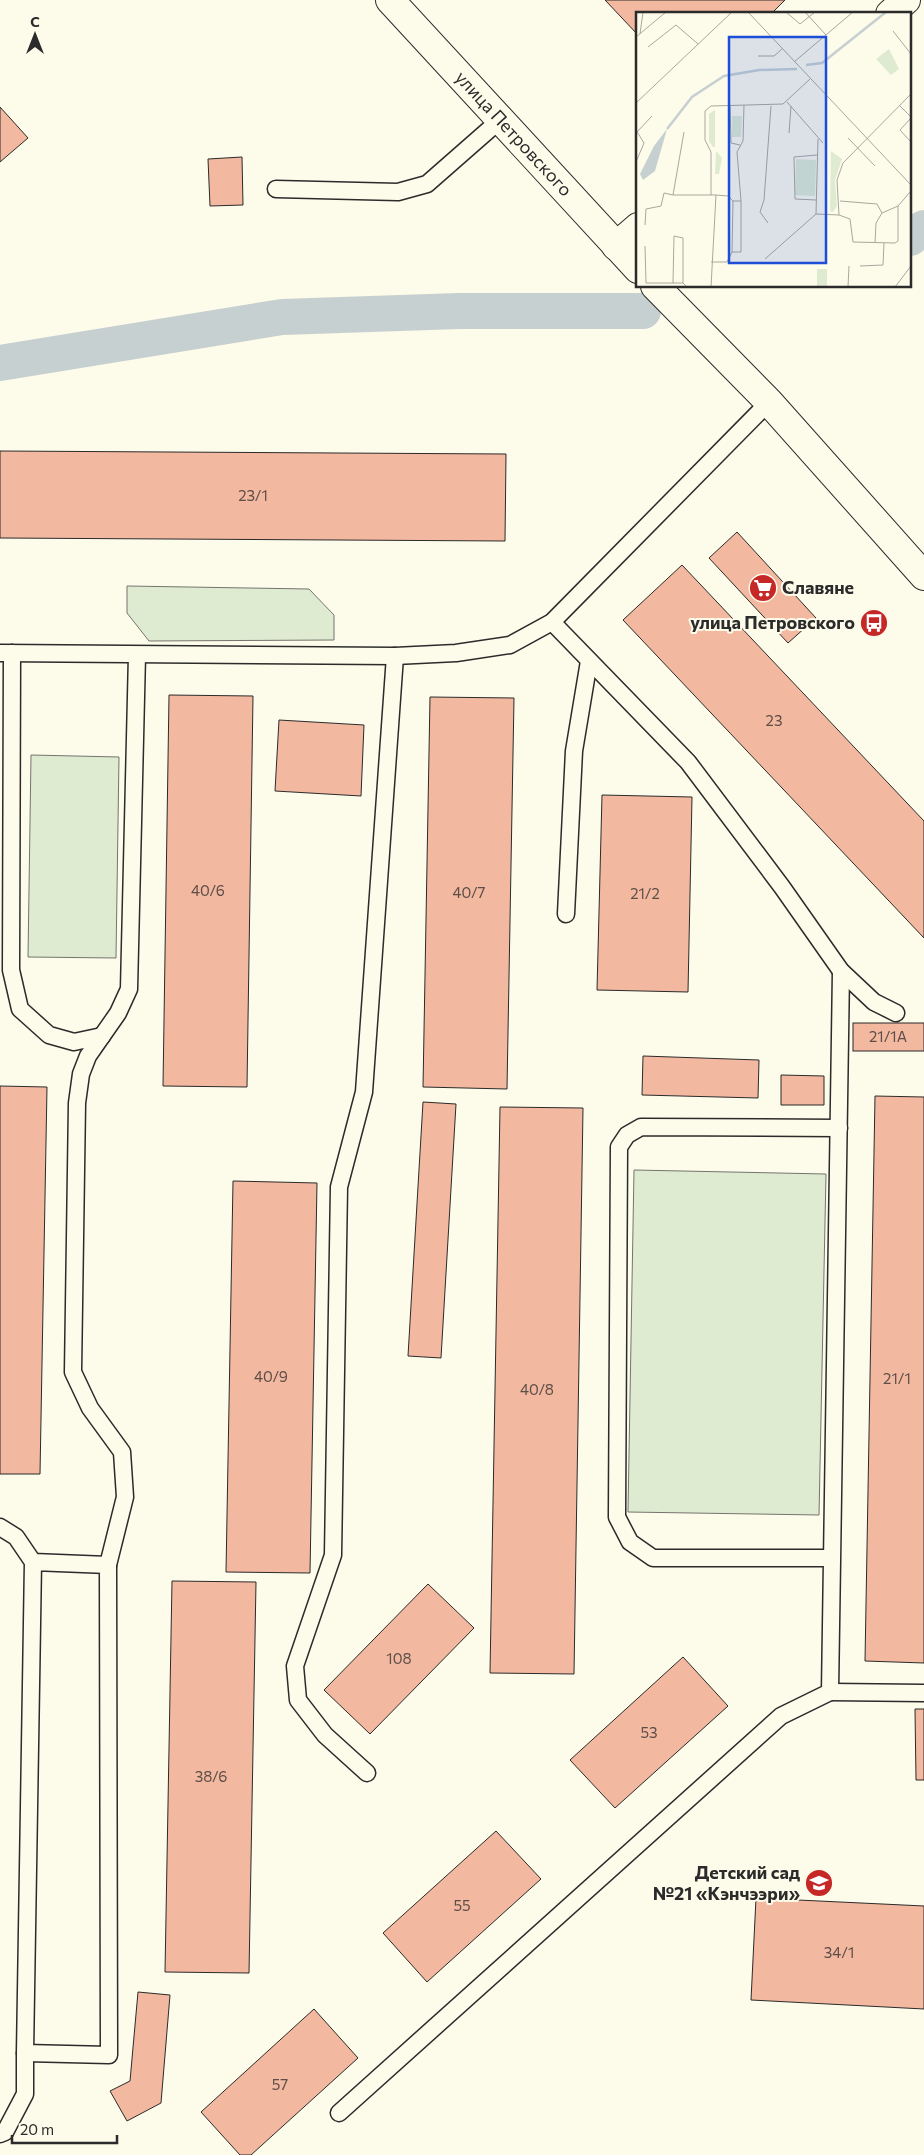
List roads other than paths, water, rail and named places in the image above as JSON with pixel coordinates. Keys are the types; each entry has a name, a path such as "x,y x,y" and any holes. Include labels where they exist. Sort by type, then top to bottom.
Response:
{"main road":[{"name":"улица Петровского","path":"390,0 636,266"},
{"path":"892,12 906,0"},
{"path":"616,246 636,229"},
{"path":"657,288 769,402 924,576"}],"lane":[{"path":"276,189 398,192 427,184 451,165 500,120"},
{"path":"102,1036 74,1042 49,1036 20,1009 12,970 6,653 395,656 456,653 510,645 552,622 769,402"},
{"path":"552,622 688,762 782,887 841,971 874,1002 896,1013"},
{"path":"25,2053 109,2055 108,1565 126,1497 122,1452 90,1408 73,1372 77,1103 80,1074 88,1056 118,1013 129,989 137,655"},
{"path":"367,1774 325,1735 298,1700 295,1666 333,1555 339,1187 364,1092 395,656"},
{"path":"566,914 574,751 589,661"},
{"path":"830,1692 841,971"},
{"path":"831,1558 653,1558 630,1542 617,1517 619,1147 627,1135 641,1126 839,1128"},
{"path":"0,1526 16,1537 33,1562 25,2094 5,2132 0,2134"},
{"path":"33,1562 108,1565"},
{"path":"340,2113 781,1716 830,1692 924,1693"}],"waterway":[{"path":"912,237 924,228"},
{"path":"0,363 282,317 459,311 643,311"}],"place":[{"name":"Славяне","path":"763,588"},
{"name":"улица Петровского","path":"874,623"},
{"name":"Детский сад №21 «Кэнчээри»","path":"819,1883"}]}
